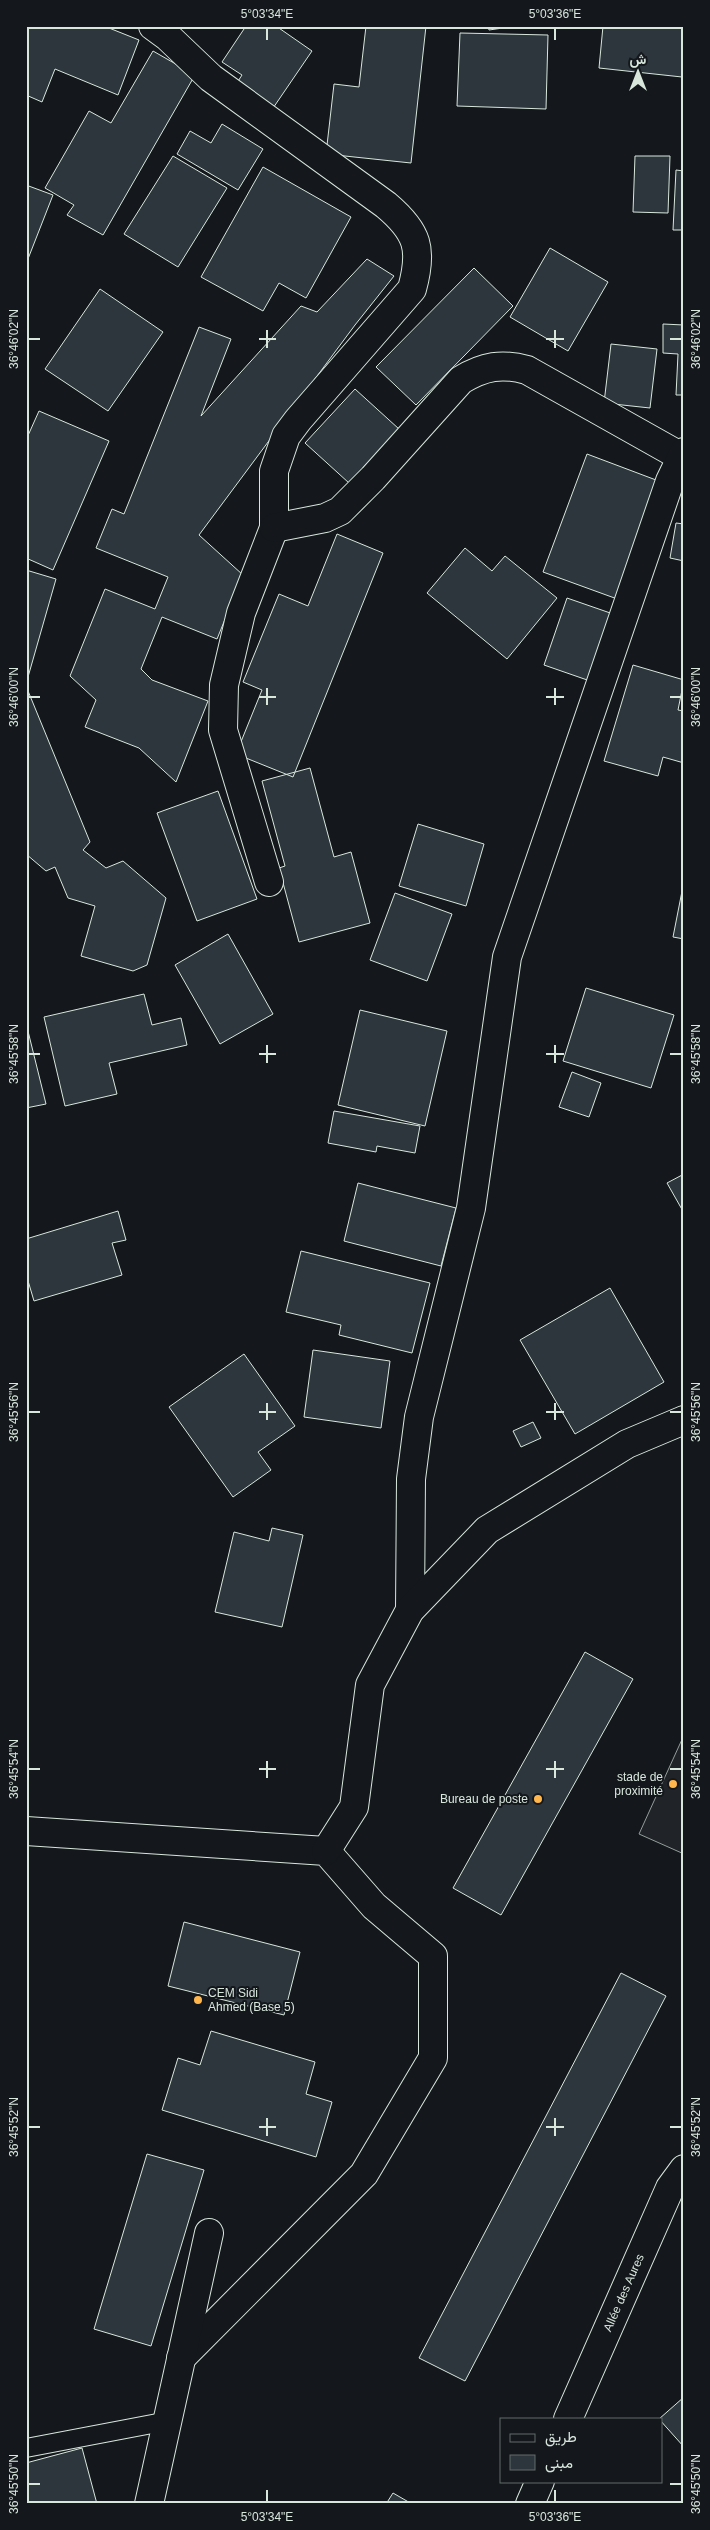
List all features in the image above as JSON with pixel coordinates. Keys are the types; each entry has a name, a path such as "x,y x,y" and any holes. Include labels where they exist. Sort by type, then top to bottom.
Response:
{"street":[{"path":"153,26 168,37 211,78 404,221 416,242 418,266 412,289 286,436 274,471 274,528 241,613 224,685 223,730 269,882"},
{"path":"274,528 325,518 340,511 373,478 461,380 476,371 493,366 511,366 527,370 682,454 670,481 507,957 471,1208 420,1416 411,1479 410,1610"},
{"path":"326,1851 354,1807 370,1685 410,1610 487,1530 627,1444 684,1420"},
{"path":"26,1832 326,1851 374,1906 433,1956 433,2058 364,2174 181,2358"},
{"name":"Allée des Aures","path":"568,2418 670,2188 684,2169"},
{"path":"149,2504 209,2233"},
{"path":"530,2504 540,2482"}],"lane":[{"path":"26,2448 168,2421"}],"shaded area":[{"name":"stade de proximité","path":"684,1735 684,1854 639,1834"}],"building":[{"path":"26,26 104,26 139,40 118,95 55,69 42,102 26,95"},
{"path":"246,26 276,26 312,51 269,114 233,89 242,75 222,62"},
{"path":"366,26 426,26 411,163 326,154 334,84 359,87"},
{"path":"488,26 517,26 489,30"},
{"path":"603,26 684,26 682,77 599,68"},
{"path":"460,33 548,35 546,109 457,106"},
{"path":"153,51 195,75 103,235 67,215 74,205 45,188 89,111 111,123"},
{"path":"222,124 263,149 238,190 177,154 190,131 211,143"},
{"path":"173,156 227,188 178,267 124,234"},
{"path":"635,156 670,156 668,213 633,212"},
{"path":"263,167 351,217 306,298 279,283 263,311 201,277"},
{"path":"676,170 684,171 684,230 673,230"},
{"path":"26,185 53,195 26,264"},
{"path":"550,248 608,282 568,351 510,317"},
{"path":"367,259 394,276 355,325 199,535 243,575 217,639 162,617 141,669 152,680 208,701 176,782 139,748 85,727 96,700 70,676 105,589 155,609 168,577 96,548 112,509 124,514 199,327 231,339 201,416 301,306 317,312"},
{"path":"474,268 513,306 416,405 376,367"},
{"path":"100,289 163,332 108,411 45,369"},
{"path":"663,324 684,325 684,395 676,395 678,354 663,353"},
{"path":"611,344 657,349 650,408 604,403"},
{"path":"355,389 399,429 349,483 305,443"},
{"path":"39,411 109,441 53,570 26,558 26,440"},
{"path":"587,454 664,483 620,600 543,572"},
{"path":"676,523 684,524 684,561 670,558"},
{"path":"337,534 383,553 293,777 236,754 262,690 243,682 279,594 308,606"},
{"path":"465,548 492,571 505,556 557,598 507,659 427,593"},
{"path":"26,570 56,579 26,684"},
{"path":"567,598 616,615 593,682 544,665"},
{"path":"633,665 684,680 678,710 684,711 684,763 663,757 658,776 604,761"},
{"path":"26,686 90,842 83,850 106,868 123,861 166,898 147,965 133,971 81,956 95,906 68,898 55,867 46,871 26,854"},
{"path":"310,768 334,857 351,852 370,923 299,942 279,868 285,866 262,781"},
{"path":"218,791 257,899 197,921 157,813"},
{"path":"418,824 484,844 466,906 399,886"},
{"path":"684,881 684,939 673,937"},
{"path":"395,893 452,914 427,981 370,960"},
{"path":"228,934 273,1014 220,1044 175,965"},
{"path":"586,988 674,1015 651,1088 563,1061"},
{"path":"144,994 152,1025 181,1018 187,1045 109,1063 117,1094 65,1106 44,1017"},
{"path":"360,1010 447,1031 425,1126 338,1105"},
{"path":"26,1023 46,1104 26,1108"},
{"path":"572,1072 601,1083 589,1117 559,1107"},
{"path":"334,1111 420,1126 415,1153 377,1146 376,1152 328,1143"},
{"path":"684,1174 684,1213 667,1183"},
{"path":"358,1183 456,1208 441,1266 344,1241"},
{"path":"118,1211 126,1240 112,1243 122,1275 34,1301 26,1274 26,1239"},
{"path":"301,1251 430,1283 412,1353 339,1335 341,1325 286,1312"},
{"path":"610,1288 664,1382 575,1434 520,1340"},
{"path":"313,1350 390,1361 381,1428 304,1417"},
{"path":"244,1354 295,1426 258,1452 271,1470 233,1497 169,1407"},
{"path":"533,1422 541,1438 521,1447 513,1431"},
{"path":"272,1528 303,1535 282,1627 215,1612 234,1532 269,1541"},
{"path":"585,1652 633,1679 501,1915 453,1888"},
{"path":"184,1922 300,1952 284,2015 168,1986"},
{"path":"621,1973 666,1996 465,2381 419,2358"},
{"path":"211,2031 315,2062 306,2094 332,2102 316,2157 162,2110 178,2058 200,2065"},
{"path":"147,2154 204,2170 151,2346 94,2329"},
{"path":"684,2397 684,2447 662,2422 662,2418 660,2418"},
{"path":"82,2448 97,2504 26,2504 26,2463"},
{"path":"393,2493 412,2504 386,2504"}],"place":[{"name":"stade de proximité","path":"673,1784"},
{"name":"Bureau de poste","path":"538,1799"},
{"name":"CEM Sidi Ahmed (Base 5)","path":"198,2000"}]}
